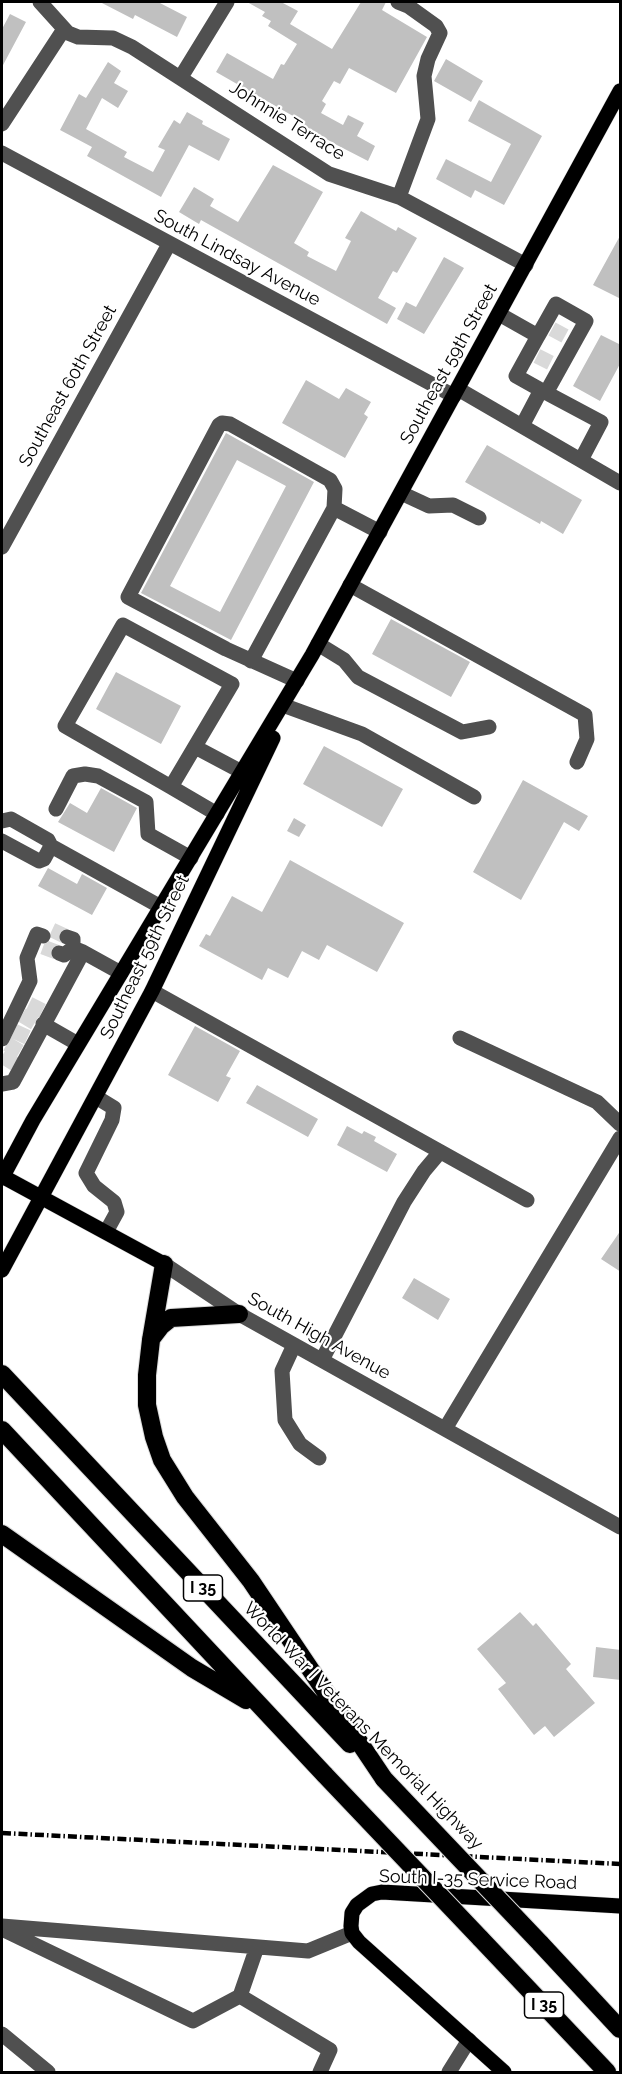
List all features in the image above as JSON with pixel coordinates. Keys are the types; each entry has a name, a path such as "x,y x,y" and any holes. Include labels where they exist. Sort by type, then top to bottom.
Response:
{"highway":[{"path":"164,1264 147,1375 147,1404 162,1460 185,1497 251,1581 384,1779"},
{"path":"151,1340 161,1326 171,1318 239,1314"},
{"name":"World War I Veterans Memorial Highway","path":"2,1374 621,2029"},
{"name":"I 35","path":"2,1430 262,1709 607,2073"},
{"path":"2,1534 192,1668 262,1709"}],"main road":[{"name":"Southeast 59th Street","path":"2,1176 78,1044 297,681 621,91"},
{"name":"Southeast 59th Street","path":"2,1270 152,991 315,649"},
{"name":"South High Avenue","path":"2,1176 164,1264"},
{"name":"South I-35 Service Road","path":"352,1933 351,1920 357,1905 372,1894 382,1892 621,1906"},
{"path":"352,1933 358,1942 504,2073"}],"street":[{"path":"2,124 64,29 40,2"},
{"path":"181,77 227,2"},
{"path":"398,2 408,6 436,26 440,33 428,59 424,76 428,119 399,197"},
{"name":"Johnnie Terrace","path":"64,29 78,37 113,38 132,47 329,174 399,197 526,265"},
{"name":"South Lindsay Avenue","path":"2,153 169,244 522,426 621,483"},
{"name":"Southeast 60th Street","path":"2,547 169,244"},
{"path":"499,314 555,333"},
{"path":"522,426 544,392 544,360 555,333"},
{"path":"555,333 544,360 516,376 601,422 581,460"},
{"path":"251,661 334,508 335,489 330,480 230,424 222,423 128,597 251,661 297,681"},
{"path":"401,492 429,506 453,505 479,518"},
{"path":"334,508 380,532"},
{"path":"350,585 585,715 587,739 577,762"},
{"path":"171,787 232,684 123,625 65,726 217,814"},
{"path":"315,649 344,660 358,677 462,732 489,727"},
{"path":"288,707 362,734 474,797"},
{"path":"195,747 242,772"},
{"path":"56,809 74,776 85,774 98,776 146,802 148,834 190,858"},
{"path":"2,821 10,819 48,840 51,846 161,907"},
{"path":"2,841 39,861 44,860 51,846"},
{"path":"6,1037 22,1008 30,981 27,958 38,934 46,938"},
{"path":"2,1084 13,1082 25,1053 43,1020 71,948 121,972"},
{"path":"152,991 528,1200"},
{"path":"43,1020 78,1044"},
{"path":"460,1038 597,1102 621,1124"},
{"path":"96,1097 114,1108 112,1120 86,1173 94,1186 114,1202 117,1212 106,1232"},
{"path":"445,1429 621,1138"},
{"path":"322,1360 404,1202 424,1171 440,1152"},
{"name":"South High Avenue","path":"164,1264 239,1314 621,1527"},
{"path":"294,1345 282,1371 285,1420 300,1444 319,1458"},
{"path":"2,1928 193,2021 240,1996 257,1947"},
{"path":"2,1928 308,1951 352,1933"},
{"path":"240,1996 330,2050 320,2073"},
{"path":"2,2034 48,2073"},
{"path":"449,2073 469,2040"}],"building":[{"path":"100,2 158,2 187,17 177,37 135,15 133,19"},
{"path":"247,2 281,2 298,11 290,24 332,49 361,2 386,2 382,10 427,37 396,93 349,68 340,84 334,81 322,101 326,104 321,113 343,125 348,115 364,123 357,136 375,146 368,161 333,143 292,118 293,116 216,72 227,53 273,79 281,64 284,65 297,44 268,26 271,21 262,16 265,12"},
{"path":"10,14 26,22 2,67 2,29"},
{"path":"446,59 483,81 471,102 434,81"},
{"path":"108,62 121,71 114,83 128,91 118,108 102,98 86,129 127,152 124,157 153,172 165,150 158,147 174,120 180,124 187,112 203,121 202,124 230,139 219,161 189,145 161,197 87,156 92,147 60,130 79,94 86,98"},
{"path":"479,100 542,136 504,205 475,190 471,198 436,179 446,159 491,182 511,144 468,121"},
{"path":"273,165 323,192 294,243 309,252 307,256 336,271 351,241 345,238 361,211 396,231 398,227 417,238 397,273 393,271 378,298 396,308 387,324 201,220 199,224 179,212 194,187 214,199 210,206 238,222"},
{"path":"621,234 621,299 593,285"},
{"path":"444,257 464,268 424,334 397,319 406,302 416,307"},
{"path":"601,335 621,345 621,362 600,401 573,386"},
{"path":"306,380 339,399 346,388 371,402 364,414 368,417 345,458 282,423"},
{"path":"226,433 314,482 231,640 141,593","holes":["237,460 286,486 220,612 170,586"]},
{"path":"487,445 582,500 563,534 541,521 540,524 465,482"},
{"path":"391,619 470,662 451,697 372,654"},
{"path":"116,672 181,706 161,744 96,709"},
{"path":"324,746 403,789 382,827 303,784"},
{"path":"523,780 588,816 579,831 564,822 521,900 473,872"},
{"path":"101,788 137,808 114,852 58,822 70,803 87,813"},
{"path":"294,818 306,825 299,837 287,831"},
{"path":"290,860 404,923 377,972 327,945 319,960 302,951 288,978 268,968 262,980 199,946 206,934 210,936 232,896 262,912"},
{"path":"48,868 77,884 82,874 107,888 92,915 38,886"},
{"path":"195,1026 240,1051 226,1076 231,1078 218,1102 168,1075"},
{"path":"257,1085 318,1119 308,1137 246,1103"},
{"path":"347,1126 362,1134 364,1131 376,1137 374,1141 397,1154 387,1172 337,1145"},
{"path":"621,1230 621,1272 601,1259"},
{"path":"414,1278 450,1299 438,1320 402,1298"},
{"path":"520,1612 533,1626 536,1623 571,1664 566,1669 595,1703 554,1737 545,1726 534,1735 498,1689 506,1683 477,1649"},
{"path":"596,1647 621,1650 621,1680 593,1677"}],"tunnel":[{"path":"552,329 565,336"},
{"path":"537,356 551,363"},
{"path":"52,930 67,937"},
{"path":"43,947 59,953"},
{"path":"29,1004 43,1011"},
{"path":"22,1015 37,1024"},
{"path":"14,1031 29,1038"},
{"path":"7,1044 21,1052"},
{"path":"2,1056 15,1064"}],"railway":[{"path":"2,1833 620,1864"}]}
